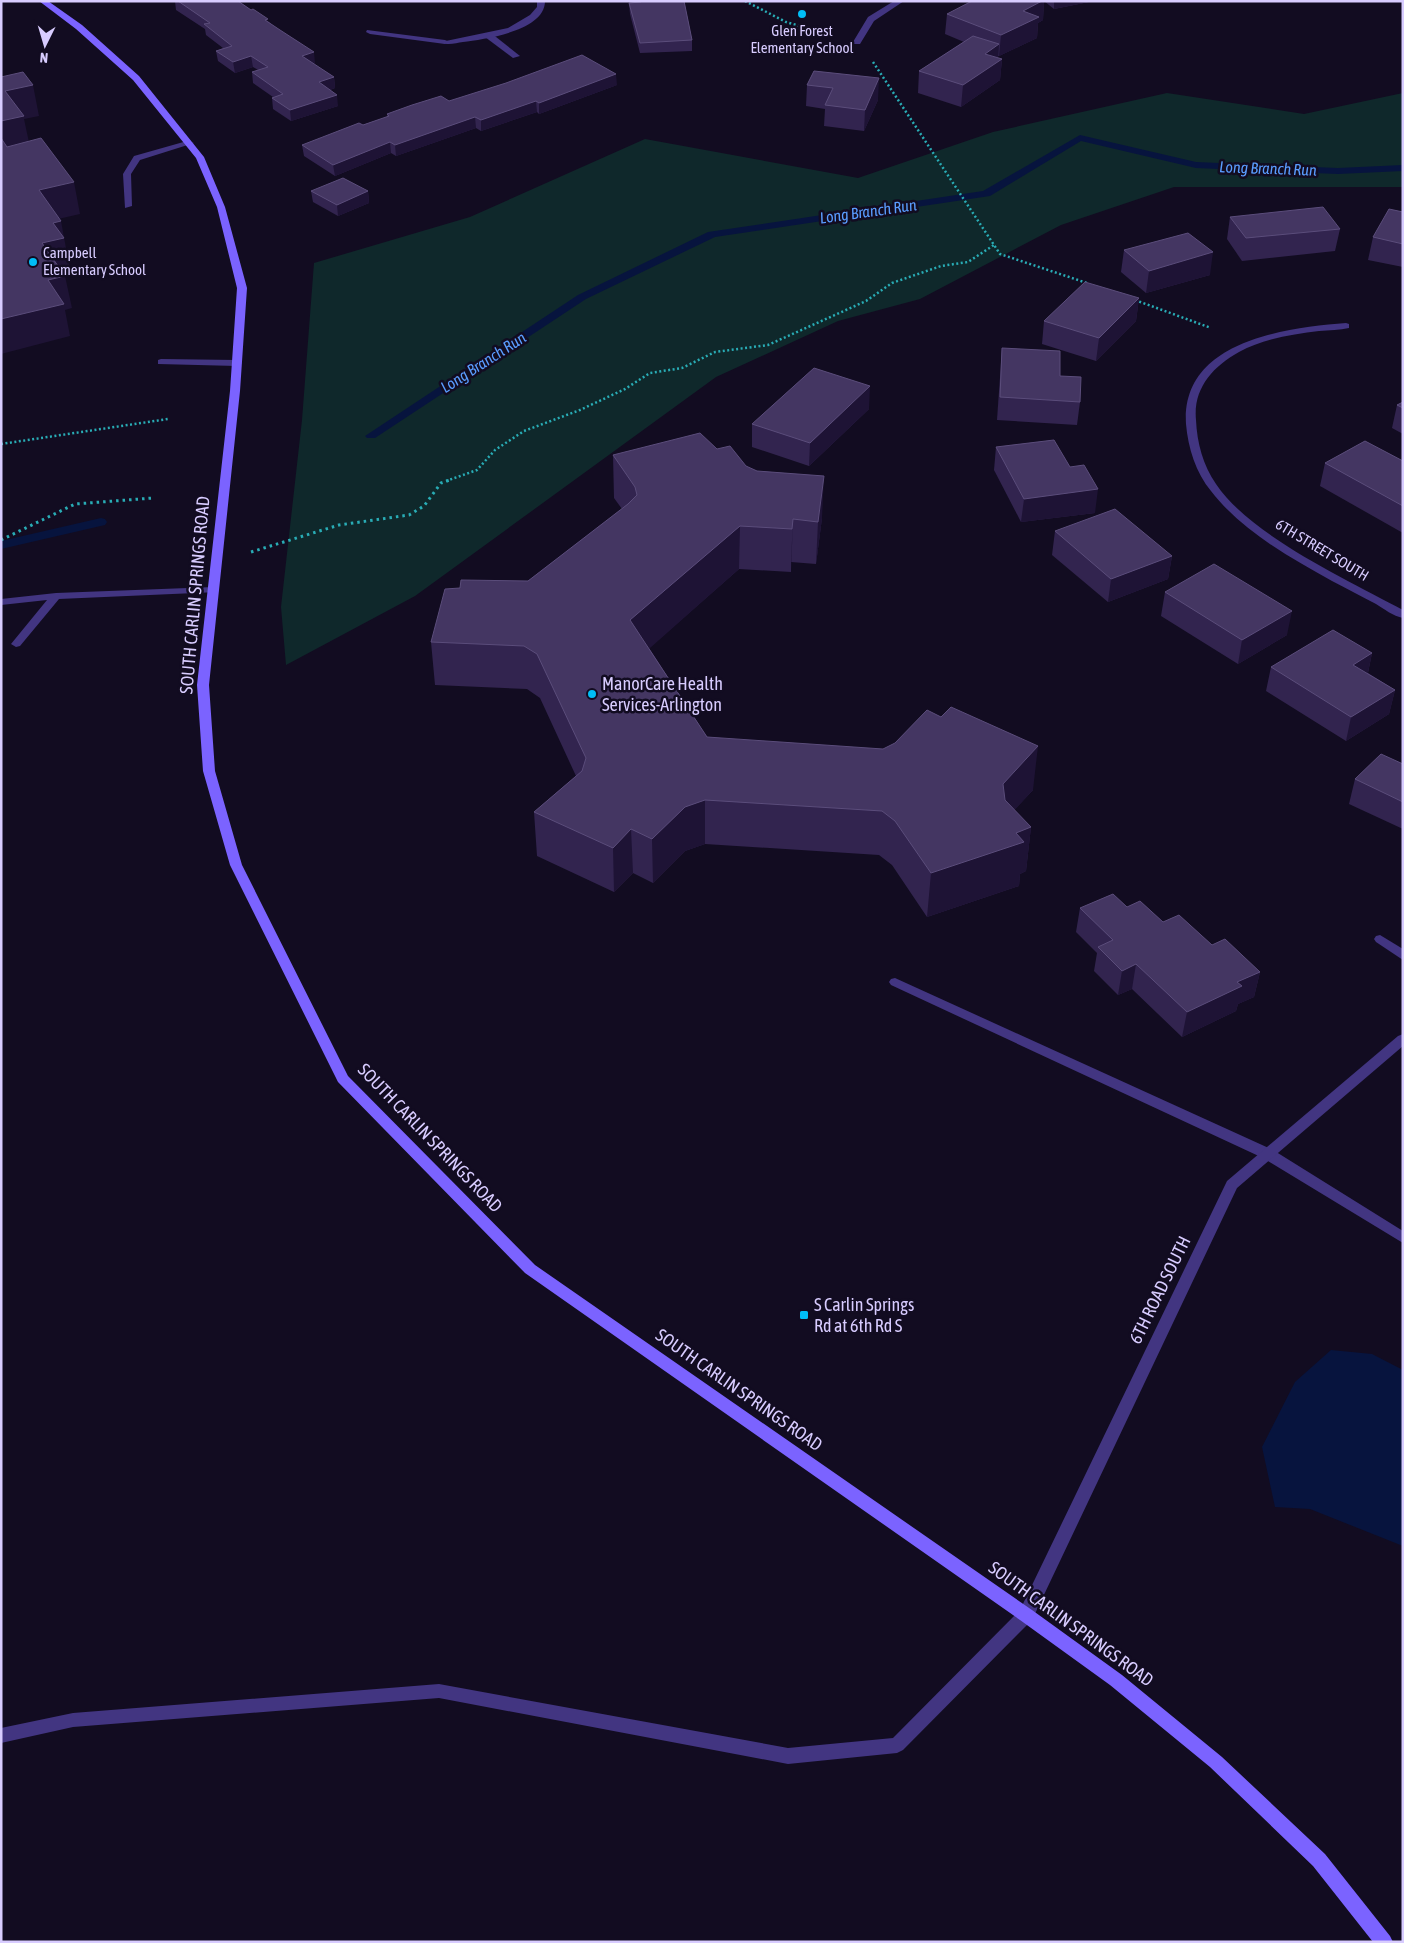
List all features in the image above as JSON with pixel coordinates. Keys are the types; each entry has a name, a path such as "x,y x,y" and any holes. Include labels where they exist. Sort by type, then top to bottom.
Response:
{"main road":[{"name":"SOUTH CARLIN SPRINGS ROAD","path":"43,1 79,27 136,78 200,157 221,207 242,288 237,363 203,685 209,771 236,865 344,1079 530,1269 1026,1615 1116,1680 1216,1762 1319,1860 1384,1942"}],"street":[{"path":"370,32 445,42 488,35 522,25 535,16 542,7 541,1"},
{"path":"857,42 871,19 900,1"},
{"path":"488,35 516,56"},
{"path":"128,206 127,174 137,158 190,143"},
{"name":"6TH STREET SOUTH","path":"1346,326 1318,327 1280,333 1250,343 1222,357 1202,376 1192,398 1189,425 1195,450 1214,489 1241,516 1279,545 1403,615"},
{"path":"162,362 237,363"},
{"path":"1,602 56,596 214,590"},
{"path":"16,644 56,596"},
{"path":"1380,939 1403,956"},
{"path":"895,982 1268,1154 1403,1238"},
{"name":"6TH ROAD SOUTH","path":"1,1736 73,1720 439,1691 788,1756 897,1745 1026,1615 1232,1185 1403,1039"}],"path":[{"path":"745,1 762,12 791,24 857,42 887,81 1000,254 1088,284"},
{"path":"216,562 339,525 409,515 424,506 441,483 477,470 495,450 524,431 589,406 625,389 650,373 682,368 715,352 768,345 866,301 892,283 941,266 968,262 994,244"},
{"path":"1132,300 1250,343"},
{"path":"1,444 16,440 168,419"},
{"path":"1,540 75,504 153,498"}],"green space":[{"path":"1167,93 1304,114 1403,93 1403,187 1174,187 1061,225 920,299 838,321 716,377 415,596 286,665 281,607 302,420 314,263 470,217 645,139 858,178 993,132"}],"water":[{"path":"1331,1350 1372,1354 1403,1370 1403,1546 1310,1509 1275,1507 1262,1447 1295,1382"}],"building":[{"path":"178,1 238,1 251,10 253,9 268,19 265,20 314,52 302,56 334,77 319,82 337,95 290,110 272,98 283,94 252,72 268,67 251,56 233,62 216,51 232,46 204,24 210,23"},
{"path":"640,1 684,1 692,40 640,43 629,3"},
{"path":"972,1 1042,1 1023,11 1039,17 1001,35 947,14"},
{"path":"973,36 999,44 985,54 1002,59 963,85 919,71"},
{"path":"582,55 616,74 539,103 536,101 481,120 475,117 395,145 390,142 333,165 302,145 359,123 363,125 389,116 387,114 412,105 441,96 449,101 506,83"},
{"path":"814,71 879,78 865,110 825,105 833,88 807,85"},
{"path":"23,72 33,85 5,91 24,116 1,121 1,77"},
{"name":"Campbell Elementary School","path":"1,138 7,147 41,138 74,182 39,190 61,221 53,223 64,238 42,243 65,276 48,280 64,304 1,319"},
{"path":"343,178 368,191 337,205 311,191"},
{"path":"1323,207 1340,229 1246,238 1230,217"},
{"path":"1389,209 1403,212 1403,244 1373,237"},
{"path":"1188,233 1213,252 1149,271 1124,250"},
{"path":"1085,282 1139,298 1099,338 1044,321"},
{"path":"1002,348 1060,351 1060,376 1081,377 1080,402 1000,397"},
{"path":"814,368 870,386 810,443 752,424"},
{"path":"1403,402 1403,408 1397,405"},
{"path":"700,433 717,449 730,446 746,466 757,471 824,476 818,522 793,519 792,529 740,526 630,620 707,737 883,749 895,743 927,710 941,717 951,707 1038,746 1003,784 1005,800 1031,827 1016,833 1024,842 931,873 895,821 882,811 705,800 685,807 652,839 631,829 613,848 534,812 582,771 586,758 537,654 524,646 431,642 445,589 460,588 461,580 528,581 637,495 635,487 613,455"},
{"path":"1054,440 1070,467 1084,465 1098,489 1024,499 996,447"},
{"path":"1365,441 1403,461 1403,506 1325,463"},
{"path":"1115,509 1172,556 1111,579 1055,531"},
{"path":"1214,564 1292,611 1242,640 1165,592"},
{"path":"1333,630 1372,653 1353,665 1395,690 1351,717 1271,667"},
{"path":"1381,754 1403,764 1403,802 1355,779"},
{"path":"1113,894 1127,907 1140,901 1163,922 1179,915 1212,945 1225,939 1260,972 1237,982 1242,986 1187,1012 1136,964 1122,971 1098,947 1113,940 1080,908"}],"waterway":[{"name":"Long Branch Run","path":"371,436 582,297 712,234 986,194 1080,138 1196,165 1338,171 1403,168"},
{"name":"Long Branch Run","path":"1,545 101,522"}],"place":[{"name":"Glen Forest Elementary School","path":"802,14"},
{"name":"Campbell Elementary School","path":"33,262"},
{"name":"ManorCare Health Services-Arlington","path":"592,694"},
{"name":"S Carlin Springs Rd at 6th Rd S","path":"804,1315"}]}
